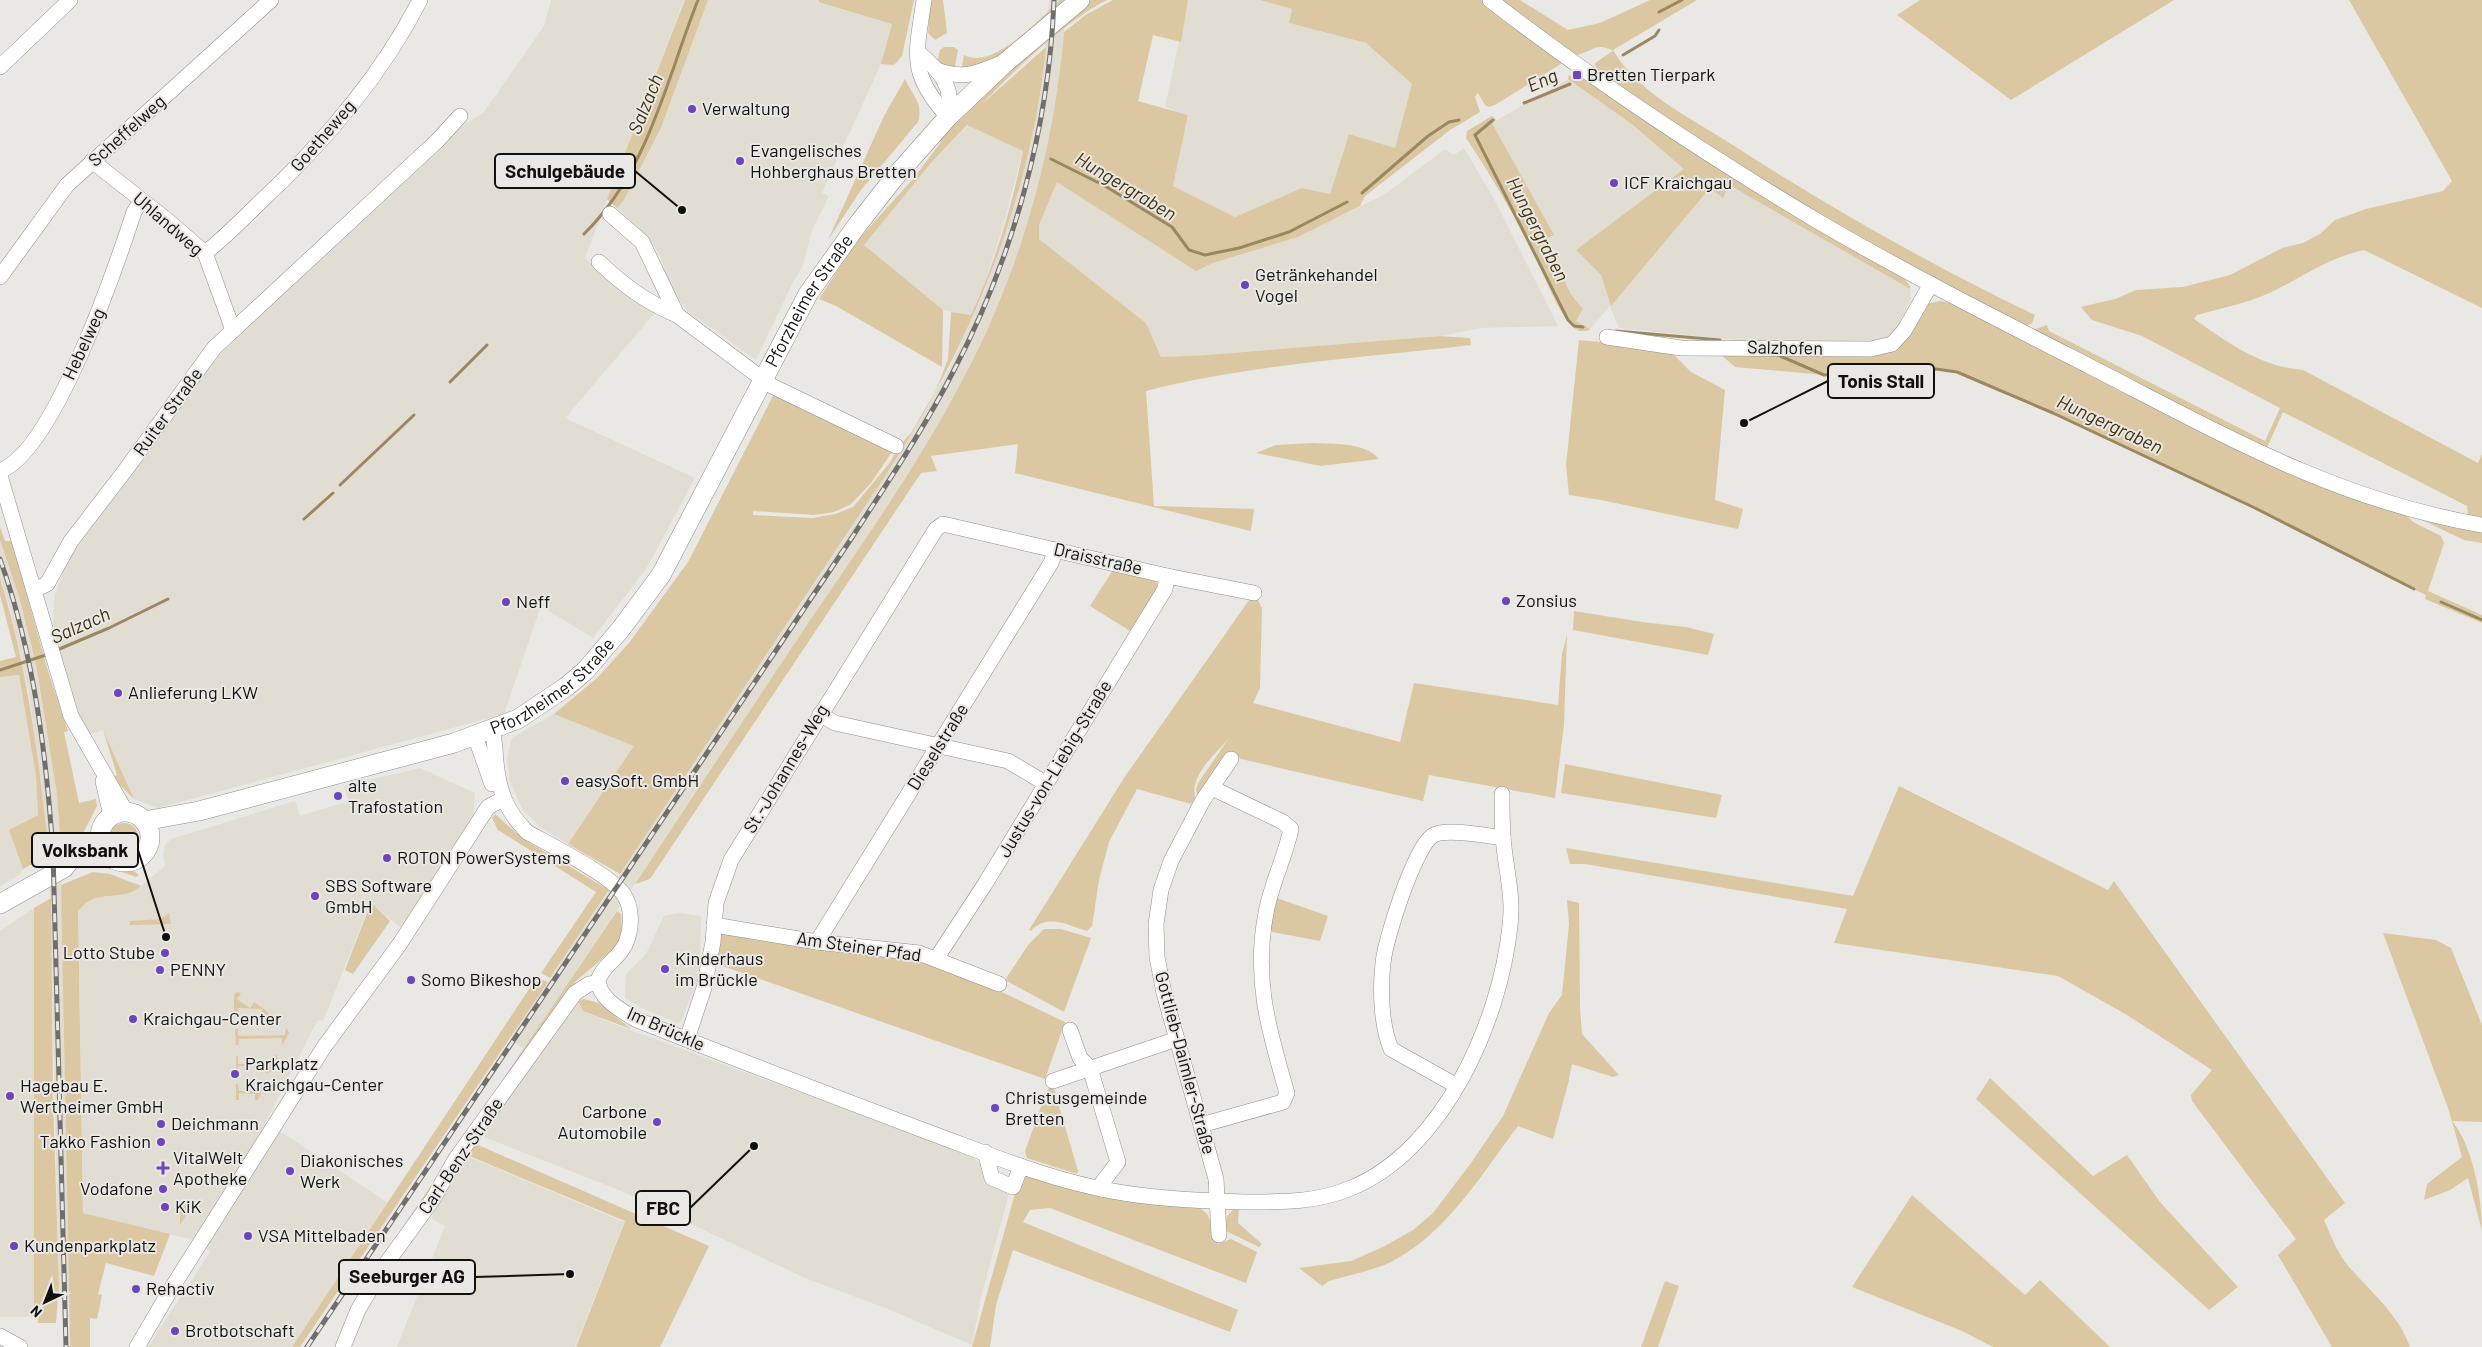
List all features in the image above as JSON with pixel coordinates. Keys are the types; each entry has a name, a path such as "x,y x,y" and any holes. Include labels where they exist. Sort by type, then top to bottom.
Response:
{"main road":[{"name":"Pforzheimer Straße","path":"147,830 200,811 484,733 518,719 566,687 585,671 646,597 672,556 762,379 808,294 858,224 894,178 948,117 1006,62 1080,0"},
{"path":"119,814 136,815 147,830 144,853 131,861 117,861 103,847 102,827 119,814"},
{"path":"0,904 64,868 76,866 103,847"}],"street":[{"path":"0,67 70,0"},
{"name":"Scheffelweg","path":"0,277 67,185 271,0"},
{"name":"Goetheweg","path":"205,253 295,170 345,113 391,50 420,0"},
{"path":"924,0 918,32 919,53 917,64 922,82 930,97 948,117"},
{"path":"1490,0 1649,116 1816,220 1931,284 2293,469 2371,499 2413,511 2482,525"},
{"path":"919,53 937,70 949,90 951,102 948,117"},
{"path":"937,70 951,75 966,76 1006,62"},
{"name":"Ruiter Straße","path":"34,590 48,584 71,541 127,468 214,348 437,141 460,116"},
{"name":"Uhlandweg","path":"92,161 175,226 205,253 219,289 225,313 233,330"},
{"name":"Hebelweg","path":"0,471 16,462 52,411 86,344 108,290 134,212 142,201"},
{"name":"Pforzheimer Straße","path":"610,214 642,242 677,315 762,379 896,446"},
{"path":"599,262 628,288 655,306 677,315"},
{"name":"Salzhofen","path":"1606,337 1682,348 1871,349 1892,344 1904,331 1931,284"},
{"path":"0,476 56,670 72,716 100,770 119,814"},
{"name":"Draisstraße","path":"943,524 1167,576 1254,593"},
{"name":"St.-Johannes-Weg","path":"688,1039 704,988 716,903 731,860 936,529 943,524"},
{"name":"Dieselstraße","path":"817,942 1051,563 1056,549"},
{"name":"Justus-von-Liebig-Straße","path":"936,959 985,884 1165,589 1167,576"},
{"path":"820,714 835,723 1008,761 1045,783"},
{"path":"484,733 493,789 503,799 508,811 527,832 603,877 623,894 630,916 629,934 622,951 600,972 598,983"},
{"name":"Gottlieb-Daimler-Straße","path":"1219,1235 1216,1179 1164,993 1157,957 1156,924 1161,890 1171,861 1203,800 1231,759"},
{"path":"1201,1126 1283,1102 1287,1093 1270,1039 1260,973 1266,912 1286,852 1291,829 1283,822 1212,788"},
{"name":"Im Brückle","path":"598,983 608,1000 635,1019 766,1072 1021,1166 1100,1189 1156,1198 1272,1203 1308,1200 1351,1188 1372,1177 1406,1151 1434,1122 1472,1060 1491,1012 1510,927 1510,882 1503,838 1502,794"},
{"path":"137,1347 171,1289 337,1027 399,945 488,807 503,799"},
{"path":"1457,1086 1391,1049 1386,1038 1382,996 1382,962 1400,900 1418,856 1431,836 1441,833 1460,833 1503,838"},
{"name":"Am Steiner Pfad","path":"714,925 817,942 919,953 999,984"},
{"name":"Carl-Benz-Straße","path":"342,1347 358,1310 378,1276 433,1198 455,1160 575,993 589,984 598,983"},
{"path":"1070,1030 1080,1058 1090,1068 1118,1162 1102,1183 1100,1189"},
{"path":"1053,1081 1177,1039"},
{"path":"985,1152 992,1178 1014,1187 1021,1166"},
{"path":"0,1336 20,1347"}],"shaded area":[{"path":"551,0 684,0 585,258 654,314 565,418 695,478 646,569 593,638 541,606 504,714 158,808 134,799 103,730 88,735 71,702 53,624 55,595 64,569 76,547 122,488 180,402 221,353 434,155 460,128 484,112 544,26"},
{"path":"685,0 708,0 661,128 624,200 617,208 607,199"},
{"name":"Evangelisches Hohberghaus Bretten","path":"708,0 900,0 881,64 822,193 829,196 812,230 803,266 793,282 756,360 687,311 670,286 661,258 648,237 617,208 624,200 661,129"},
{"path":"819,0 914,0 902,56 894,65 881,64 892,24 819,2"},
{"path":"930,0 943,0 947,33 935,40 928,33"},
{"path":"1049,0 1066,0 1061,70 1049,140 1031,213 1003,295 964,379 920,455 863,543 524,1049 510,1039 848,533 905,445 949,370 986,288 1014,207 1032,136 1044,68"},
{"path":"1060,0 1066,0 1004,52 976,68 961,72 964,55 976,58 988,56 1002,49 1028,30"},
{"path":"1080,0 1107,0 1058,33 982,104 1046,47 1038,105 1011,217 969,325 943,378 915,429 884,478 620,874 568,844 634,746 554,714 597,678 629,643 688,562 776,390 894,449 871,483 851,504 834,512 814,515 753,511 753,515 813,518 835,514 853,507 888,465 901,444 911,433 936,390 948,359 951,312 971,315 980,295 1002,234 1014,193 1023,151 967,125 931,163 864,245 943,310 942,367 836,306 819,299 856,242 913,179 941,142 932,134"},
{"path":"1113,0 1188,0 1181,42 1153,35 1138,101 1188,115 1173,186 1235,217 1302,188 1330,194 1349,134 1395,148 1412,84 1366,43 1289,23 1292,9 1260,0 1520,0 1568,30 1600,23 1650,0 1697,0 1613,50 1636,79 1681,113 1803,189 1917,255 2035,315 2032,323 2025,327 1816,216 1596,72 1595,63 1613,51 1602,47 1575,55 1495,105 1489,107 1485,105 1478,93 1475,97 1480,112 1450,130 1365,196 1360,206 1298,237 1213,263 1196,271 1057,182 1039,225 1039,239 1146,323 1161,357 1440,336 1470,338 1471,345 1267,368 1227,374 1146,391 1154,506 1254,509 1251,531 1015,473 1018,444 931,456 937,471 921,473 650,879 635,884 892,498 929,439 963,379 1001,297 1031,210 1052,122 1064,32 1087,14"},
{"path":"1188,0 1260,0 1292,9 1289,23 1366,43 1412,84 1395,148 1349,134 1330,194 1302,188 1235,217 1173,186 1188,115 1165,107"},
{"path":"1920,0 2174,0 2011,100 1897,15"},
{"path":"2349,0 2482,0 2482,308 2364,250 2328,262 2263,296 2197,315 2194,319 2245,352 2273,364 2303,370 2478,463 2482,454 2482,519 2468,516 2467,506 2283,412 2266,450 2036,333 2035,329 2047,325 2049,331 2265,441 2280,408 2142,336 2092,320 2081,307 2115,299 2136,290 2183,287 2230,275 2282,248 2303,243 2320,234 2335,220 2366,209 2443,191 2452,181"},
{"path":"944,47 954,47 958,50 954,71 941,64 938,59 940,50"},
{"path":"1569,75 1581,77 1665,134 1900,273 1910,286 1910,289 1729,185 1723,198 1710,188 1611,306 1601,275 1576,250 1684,169 1633,125 1568,79"},
{"path":"905,79 918,104 918,122 861,190 828,240 884,116"},
{"path":"1568,79 1633,125 1685,169 1576,250 1601,275 1611,305 1710,188 1729,185 1910,289 1911,300 1894,334 1871,349 1761,347 1735,340 1619,328 1610,306 1590,329 1576,321 1583,309 1572,295 1544,239 1553,235 1492,123"},
{"path":"1492,116 1496,120 1492,123 1554,235 1545,239 1571,294 1583,309 1576,321 1590,329 1587,331 1579,331 1565,318 1534,253 1493,180 1466,138 1467,131"},
{"path":"968,125 1023,151 1003,226 983,288 971,315 941,310 863,245 931,163"},
{"path":"1464,148 1493,197 1558,326 1481,328 1440,336 1161,357 1146,323 1039,239 1039,225 1057,181 1197,270 1213,263 1298,237 1385,194 1445,149 1454,155"},
{"path":"1940,301 1955,304 2406,515 2413,522 2441,536 2444,543 2428,591 2482,615 2482,623 2425,599 2426,595 2391,579 2255,508 2053,413 1957,372 1936,369 1824,375 1735,367 1719,353 1895,348 1927,304"},
{"path":"1579,340 1662,348 1674,355 1691,372 1725,390 1715,500 1743,509 1738,529 1569,495 1566,465"},
{"path":"1313,443 1348,445 1366,449 1379,459 1321,466 1256,453 1276,445"},
{"path":"2420,519 2482,531 2482,543 2464,540"},
{"path":"0,527 5,541 12,541 48,671 68,731 64,732 79,803 96,799 97,806 79,841 61,851 57,794 36,664 19,597 0,540"},
{"path":"0,540 19,597 36,664 57,794 61,851 69,1299 56,1300 59,1283 49,855 29,693 10,609 0,578"},
{"path":"1113,570 1152,578 1157,583 1157,589 1130,631 1090,606"},
{"path":"0,578 10,612 25,680 41,785 49,855 23,869 9,830 38,815 36,776 19,675 0,677 0,661 16,657 0,595"},
{"path":"1254,593 1262,608 1260,688 1253,703 1400,742 1414,683 1558,705 1562,654 1567,635 1564,724 1555,798 1429,775 1423,801 1224,755 1198,795 1196,790 1198,783 1229,738 1200,773 1194,789 1195,798 1191,804 1137,789 1109,842 1099,880 1092,926 1087,931 1058,922 1044,923 1031,931 1029,930 1124,778"},
{"path":"1574,611 1686,627 1714,634 1708,655 1573,630"},
{"path":"19,675 36,776 38,815 9,830 23,869 19,875 0,886 0,677"},
{"path":"554,714 635,746 568,844 539,826 522,809 510,781 507,758 511,740 515,736"},
{"path":"103,730 134,799 112,777 117,775"},
{"path":"1565,764 1722,795 1716,818 1561,793"},
{"path":"420,768 475,793 473,821 403,929 370,904 323,1021 318,1020 314,1027 266,1122 388,1203 292,1347 148,1347 210,1252 194,1240 83,1213 78,888 136,883 141,886 165,866 163,853 165,845 171,839 295,801 300,816 349,801 344,786"},
{"path":"1899,786 2108,890 2114,881 2345,1203 2324,1220 2332,1239 2346,1263 2392,1314 2410,1347 2332,1347 2278,1255 2296,1239 2192,1101 2191,1095 2212,1070 2127,1015 2058,976 1834,943 1847,909 1585,864 1570,864 1566,848 1853,896"},
{"path":"495,814 523,839 609,890 550,978 541,973 596,892 498,830 492,818"},
{"path":"124,823 134,827 138,837 134,847 124,851 114,847 110,837 114,827"},
{"path":"97,862 131,869 139,875 136,877 113,869 97,867"},
{"path":"93,872 110,874 141,886 126,894 92,899 79,911 78,908 83,1213 170,1234 154,1276 106,1263 98,1294 102,1295 97,1319 90,1318 90,1347 70,1347 61,885"},
{"path":"1274,897 1328,916 1320,941 1267,931"},
{"path":"51,898 53,1099 59,1283 56,1323 38,1323 38,1317 34,1317 34,908"},
{"path":"1567,900 1579,903 1582,1034 1619,1075 1613,1077 1572,1064 1553,1139 1518,1126 1462,1202 1411,1250 1384,1265 1329,1281 1322,1286 1299,1268 1351,1261 1383,1247 1413,1230 1433,1213 1471,1163 1503,1116 1549,1013 1562,995 1569,924"},
{"path":"371,903 390,921 353,974 345,970"},
{"path":"34,908 34,1317 0,1317 0,931"},
{"path":"617,911 621,914 622,932 617,946 576,981 434,1187 390,1246"},
{"path":"169,913 171,924 130,925 130,921 161,919"},
{"name":"Kinderhaus im Brückle","path":"679,913 701,916 700,964 697,981 681,1021 677,1023 642,1008 625,998 626,974 646,954 664,916"},
{"path":"1044,929 1061,929 1091,938 1064,1012 1005,980 1028,945"},
{"path":"721,932 919,953 1065,1022 1045,1079 714,963"},
{"path":"2383,933 2436,940 2451,948 2482,1025 2482,1122 2452,1121 2466,1144 2471,1158 2478,1188 2482,1231 2468,1178 2450,1190 2424,1200 2427,1184 2462,1157 2448,1108"},
{"path":"539,979 548,982 300,1347 292,1347 533,983"},
{"path":"236,992 241,993 237,999 250,1008 254,1002 268,1012 269,1015 262,1016 262,1009 238,1008 237,1016 234,1016 234,995"},
{"path":"584,999 599,1003 631,1029 583,1011 578,1001"},
{"path":"578,1001 583,1011 614,1024 972,1156 985,1169 984,1180 1010,1190 981,1297 972,1345 888,1309 805,1278 619,1190 484,1137 508,1096"},
{"path":"286,1027 289,1033 282,1046 282,1038 239,1039 238,1045 236,1045 235,1029 238,1029 238,1036 285,1035"},
{"path":"275,1054 278,1058 271,1072 266,1073 267,1066 238,1066 238,1073 236,1073 236,1056 238,1056 238,1064 274,1064"},
{"path":"1990,1078 2093,1176 2127,1155 2160,1202 2238,1287 2209,1310 1976,1099"},
{"path":"1052,1082 1078,1171 1077,1174 1027,1158 1025,1151 1046,1093"},
{"path":"259,1083 264,1086 258,1100 255,1100 255,1094 239,1093 239,1100 236,1100 236,1084 238,1084 239,1091 258,1091"},
{"path":"476,1144 709,1246 660,1347 576,1347 625,1221 467,1155"},
{"path":"467,1156 624,1222 575,1347 397,1347 445,1226 431,1218"},
{"path":"1021,1172 1199,1207 1208,1215 1218,1244 1231,1239 1257,1252 1246,1283 1050,1208 1030,1210 1023,1222 1238,1310 1230,1332 1013,1250 996,1305 990,1347 972,1347"},
{"path":"1912,1195 2025,1295 2040,1280 2110,1347 1993,1347 1962,1331 1852,1287"},
{"path":"180,1202 195,1202 180,1225"},
{"path":"1239,1208 1238,1223 1262,1244 1259,1247 1224,1230 1227,1216 1234,1209"},
{"path":"1665,1281 1679,1286 1658,1347 1641,1347"}],"waterway":[{"name":"Salzach","path":"584,234 606,209 640,154 665,93 698,0"},
{"name":"Eng","path":"1659,12 1682,0"},
{"name":"Eng","path":"1623,55 1655,36 1659,30"},
{"name":"Eng","path":"1524,103 1570,84"},
{"name":"Hungergraben","path":"1362,193 1428,136 1449,122 1459,120"},
{"name":"Hungergraben","path":"1493,120 1475,135 1568,320 1574,326 1583,327"},
{"name":"Hungergraben","path":"1051,159 1105,186 1172,227 1189,250 1205,255 1239,248 1289,232 1347,202"},
{"name":"Hungergraben","path":"1616,331 1720,340"},
{"name":"Salzach","path":"450,382 487,345"},
{"name":"Hungergraben","path":"1778,355 1824,375 1936,369 1957,372 2053,413 2255,508 2414,589"},
{"name":"Salzach","path":"340,485 414,415"},
{"name":"Salzach","path":"304,519 333,493"},
{"name":"Salzach","path":"57,650 109,628 168,599"},
{"name":"Hungergraben","path":"2441,602 2482,620"},
{"name":"Salzach","path":"0,670 49,654"}],"railway":[{"path":"307,1347 853,536 942,393 974,329 993,284 1024,192 1045,97 1054,0"},
{"path":"0,559 12,595 30,667 47,777 53,852 66,1347"}],"place":[{"name":"Bretten Tierpark","path":"1577,75"},
{"name":"Verwaltung","path":"692,109"},
{"name":"Evangelisches Hohberghaus Bretten","path":"740,161"},
{"name":"ICF Kraichgau","path":"1614,183"},
{"name":"Schulgebäude","path":"682,210"},
{"name":"Getränkehandel Vogel","path":"1245,285"},
{"name":"Tonis Stall","path":"1744,423"},
{"name":"Zonsius","path":"1506,601"},
{"name":"Neff","path":"506,602"},
{"name":"Anlieferung LKW","path":"118,693"},
{"name":"easySoft. GmbH","path":"565,781"},
{"name":"alte Trafostation","path":"338,796"},
{"name":"ROTON PowerSystems","path":"387,858"},
{"name":"SBS Software GmbH","path":"315,896"},
{"name":"Volksbank","path":"166,937"},
{"name":"Lotto Stube","path":"165,953"},
{"name":"Kinderhaus im Brückle","path":"665,969"},
{"name":"PENNY","path":"160,970"},
{"name":"Somo Bikeshop","path":"411,980"},
{"name":"Kraichgau-Center","path":"133,1019"},
{"name":"Parkplatz Kraichgau-Center","path":"235,1074"},
{"name":"Hagebau E. Wertheimer GmbH","path":"10,1096"},
{"name":"Christusgemeinde Bretten","path":"995,1108"},
{"name":"Carbone Automobile","path":"657,1122"},
{"name":"Deichmann","path":"161,1124"},
{"name":"Takko Fashion","path":"161,1142"},
{"name":"FBC","path":"754,1146"},
{"name":"VitalWelt Apotheke","path":"163,1168"},
{"name":"Diakonisches Werk","path":"290,1171"},
{"name":"Vodafone","path":"163,1189"},
{"name":"KiK","path":"165,1207"},
{"name":"VSA Mittelbaden","path":"248,1236"},
{"name":"Kundenparkplatz","path":"14,1246"},
{"name":"Seeburger AG","path":"570,1274"},
{"name":"Rehactiv","path":"136,1289"},
{"name":"Brotbotschaft","path":"175,1331"}]}
